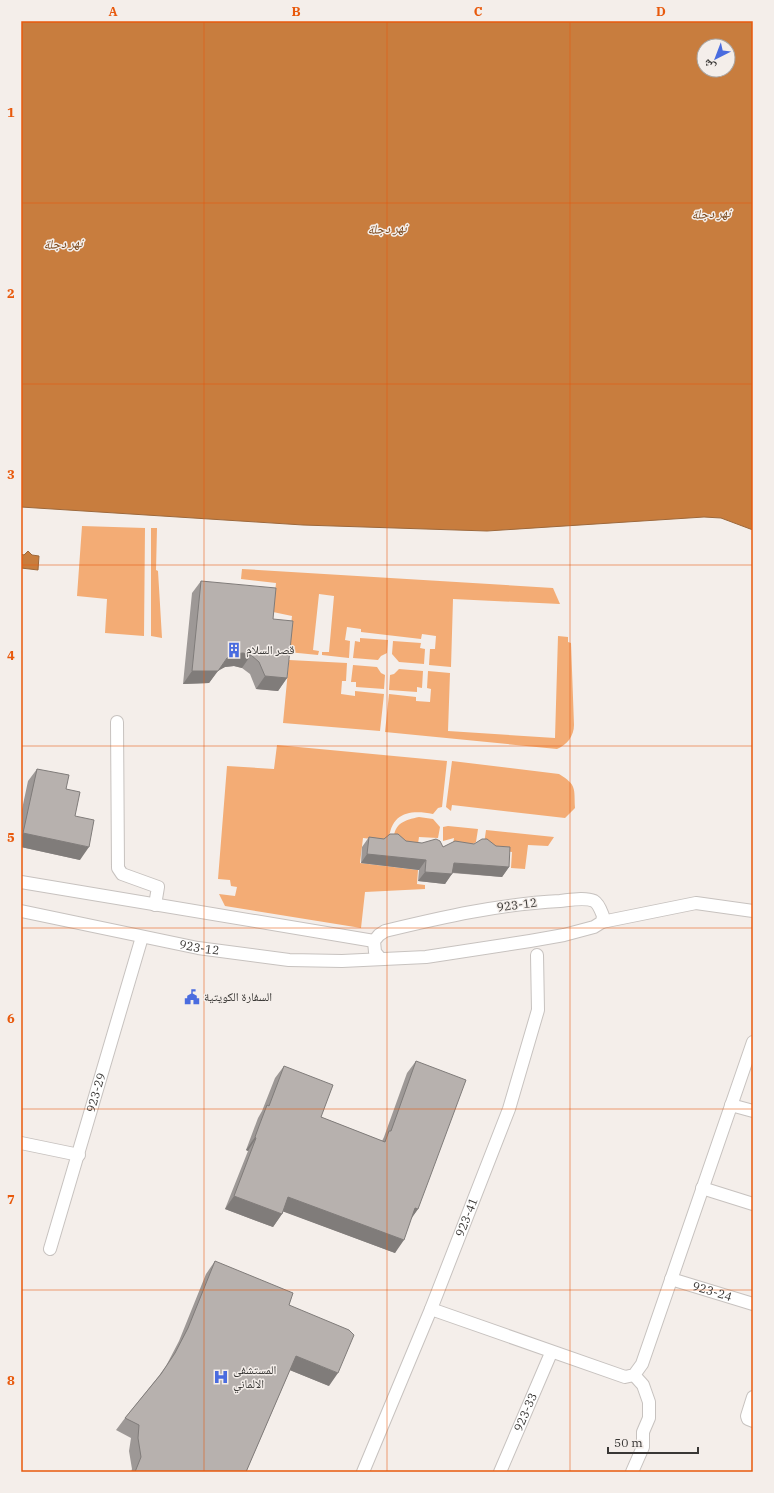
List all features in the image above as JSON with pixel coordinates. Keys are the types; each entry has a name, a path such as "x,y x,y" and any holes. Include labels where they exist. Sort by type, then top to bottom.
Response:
{"street":[{"path":"117,722 118,868 122,874 158,887 155,905"},
{"path":"21,882 374,941 375,952 380,958"},
{"name":"923-12","path":"374,941 385,931 470,911 524,903 582,900 593,901 601,911 603,916 602,922"},
{"name":"923-12","path":"21,912 198,948 289,960 342,961 380,958 390,960 426,957 530,941 564,935 594,927 602,922 696,903 753,911"},
{"name":"923-29","path":"50,1249 79,1155 142,937"},
{"name":"923-41","path":"362,1472 431,1309 509,1109 538,1010 537,954"},
{"path":"431,1309 551,1353 625,1377 634,1375 642,1364 753,1042"},
{"path":"731,1105 753,1111"},
{"path":"21,1144 79,1155"},
{"path":"702,1188 753,1204"},
{"name":"923-24","path":"671,1279 753,1304"},
{"name":"923-33","path":"500,1472 551,1353"},
{"path":"632,1472 643,1447 643,1432 649,1418 649,1402 643,1385 634,1375"},
{"path":"753,1397 747,1416 748,1419 753,1421"}],"shaded area":[{"path":"82,526 145,528 144,636 105,633 107,599 77,596"},
{"path":"151,528 157,528 156,570 158,571 162,638 151,636"},
{"path":"242,569 553,588 560,604 453,599 451,667 429,665 430,649 435,649 436,636 422,634 421,639 361,632 361,629 347,627 345,640 350,641 349,658 322,655 322,652 329,652 334,596 319,594 313,650 319,651 318,655 288,652 292,616 273,612 276,583 241,579"},
{"path":"558,636 568,637 568,642 571,643 574,725 573,733 567,743 561,747 557,749 385,732 389,694 416,697 416,701 430,702 431,689 427,688 428,671 450,673 448,731 555,738"},
{"path":"360,638 388,640 387,653 381,656 378,660 353,658 355,641 360,642"},
{"path":"393,641 421,643 420,648 425,649 424,664 399,662 392,654"},
{"path":"289,660 347,663 346,681 342,681 341,694 355,696 355,691 384,694 380,731 283,723"},
{"path":"353,665 377,667 381,673 385,675 384,689 356,687 356,682 351,682"},
{"path":"399,669 423,671 422,688 417,687 417,692 389,690 390,675 394,674"},
{"path":"277,745 447,761 442,807 438,808 433,814 417,812 403,815 393,824 389,841 363,838 360,863 418,870 417,884 425,885 425,889 365,892 361,928 225,906 219,894 235,896 237,887 231,886 230,880 218,879 227,766 274,769"},
{"path":"452,761 559,774 572,784 575,796 575,808 565,818 452,805 451,811 446,807"},
{"path":"419,817 433,819 440,827 438,838 419,837 418,844 394,841 395,830 400,824 404,821"},
{"path":"448,826 478,829 476,842 473,844 453,844 454,838 443,841 443,827"},
{"path":"486,830 554,837 548,846 528,845 525,869 511,868 512,852 493,850 484,844"}],"water":[{"name":"نهر دجلة","path":"21,21 753,21 753,530 721,518 704,517 487,531 303,525 21,507"},
{"path":"28,551 32,555 39,556 38,570 21,568 21,554 24,555"}],"building":[{"name":"قصر السلام","path":"201,581 276,588 273,619 293,621 287,678 265,676 259,662 251,655 243,653 234,654 227,658 218,671 192,671"},
{"path":"37,769 69,775 66,789 80,792 75,816 94,820 89,847 23,833"},
{"path":"390,834 398,834 406,841 422,843 436,839 440,841 443,847 455,841 474,844 482,839 487,839 496,846 510,847 509,867 454,863 452,874 425,872 426,860 367,854 369,837 384,839"},
{"path":"416,1061 466,1080 418,1209 415,1208 404,1240 288,1197 282,1214 234,1196 267,1105 269,1106 284,1066 333,1085 321,1117 385,1142 389,1131 391,1131"},
{"name":"المستشفى الالماني","path":"215,1261 293,1293 289,1305 349,1330 354,1335 338,1373 296,1356 246,1472 135,1472 141,1457 138,1438 139,1425 125,1418 161,1374 175,1353 188,1328"}],"place":[{"name":"قصر السلام","path":"234,650"},
{"name":"السفارة الكويتية","path":"192,997"},
{"name":"المستشفى الالماني","path":"221,1377"}]}
